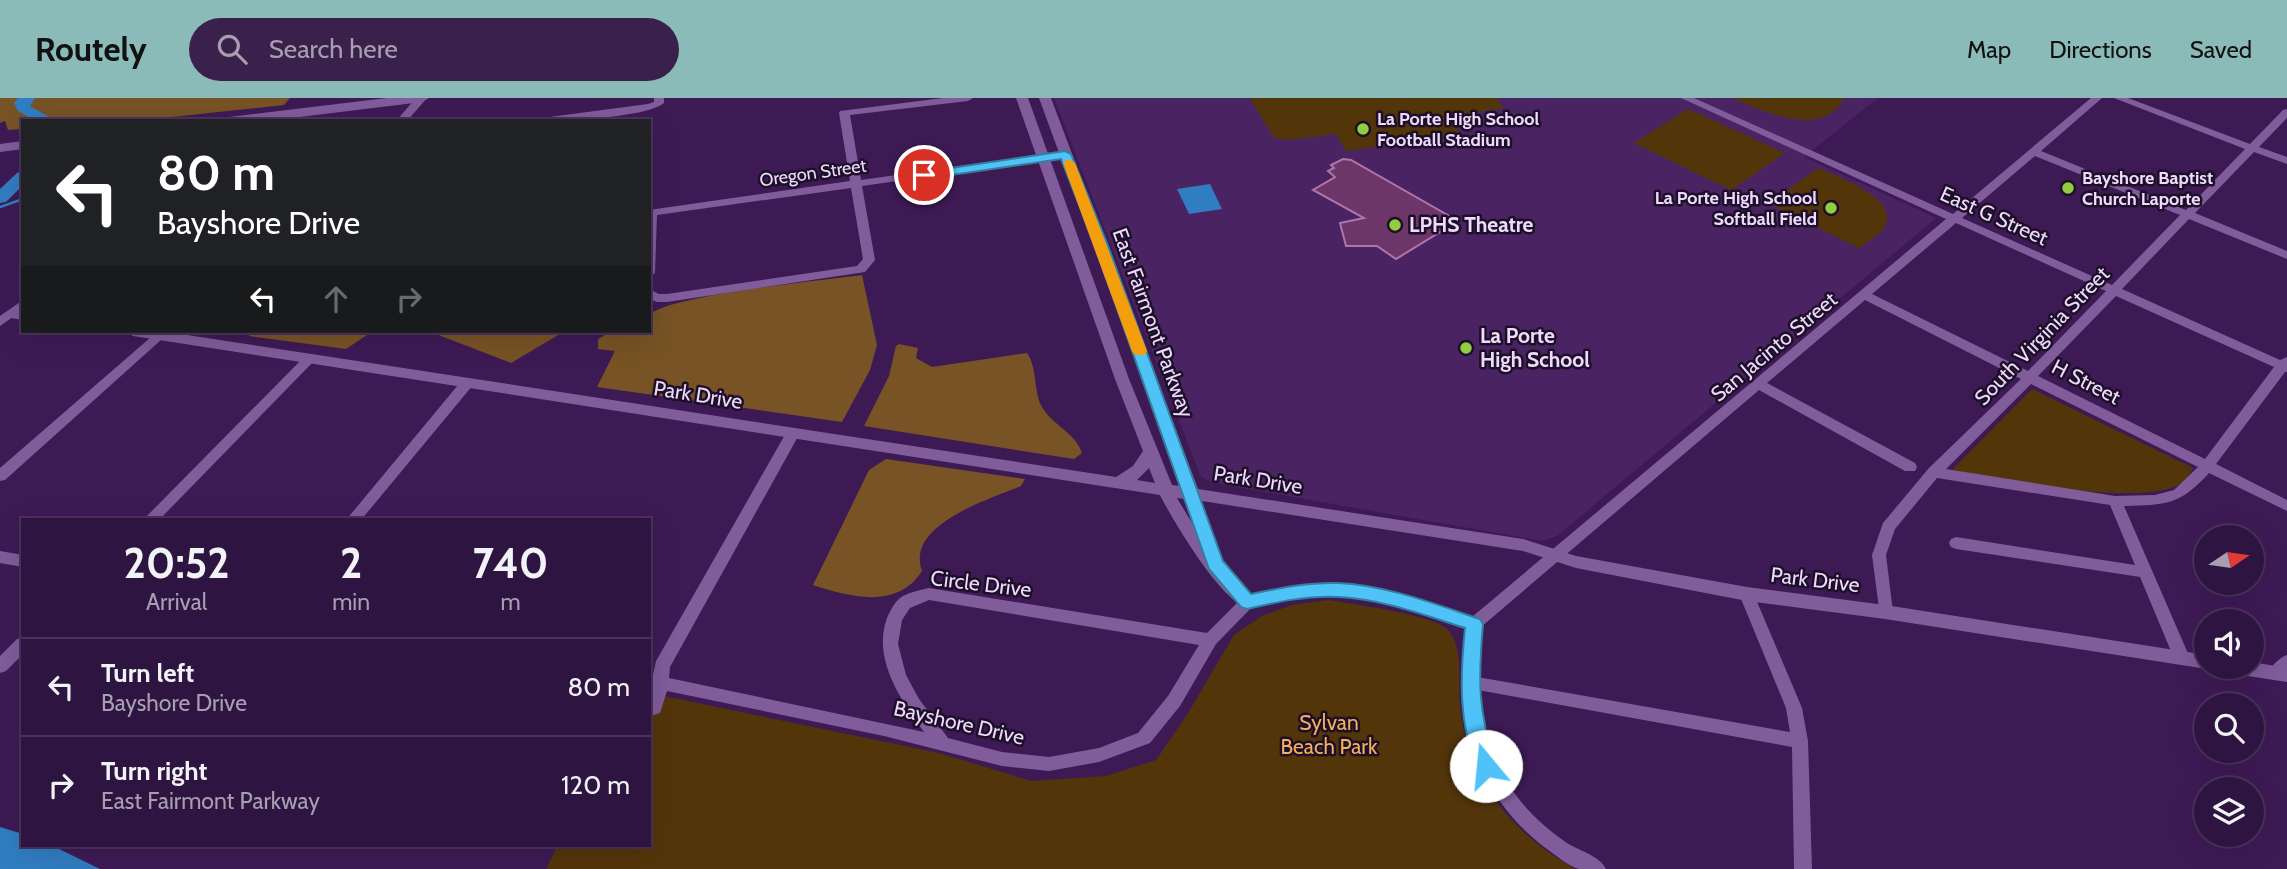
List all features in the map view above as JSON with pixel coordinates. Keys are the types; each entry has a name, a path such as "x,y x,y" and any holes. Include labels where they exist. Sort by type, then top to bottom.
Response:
{"main road":[{"path":"258,119 422,98"},
{"path":"0,148 21,145"}],"street":[{"path":"403,119 422,98"},
{"path":"557,119 650,107 659,103 659,98"},
{"path":"653,295 848,271 867,265 870,260 844,113 968,98"},
{"name":"East Fairmont Parkway","path":"1022,98 1122,379 1166,488 1196,544 1247,602"},
{"name":"East Fairmont Parkway","path":"1045,98 1192,493 1215,564"},
{"name":"East G Street","path":"1686,98 2285,365"},
{"name":"San Jacinto Street","path":"1474,624 1866,296 2097,98"},
{"path":"2119,98 2287,161"},
{"name":"South Virginia Street","path":"1885,612 1879,555 1888,527 1934,472 2287,112"},
{"path":"2035,152 2287,255"},
{"name":"Oregon Street","path":"651,213 1065,154"},
{"path":"1075,246 1100,243"},
{"name":"H Street","path":"1866,296 2287,506"},
{"path":"0,476 162,333"},
{"name":"Park Drive","path":"169,333 310,358 1529,546 1576,562 1747,594 1885,612 2194,660"},
{"path":"152,518 310,358"},
{"path":"1934,472 2115,501 2154,500 2178,494 2207,466 2285,365"},
{"path":"354,518 468,382"},
{"path":"1758,384 1910,467"},
{"path":"654,708 655,682 662,666 793,433"},
{"path":"1118,482 1137,474 1144,467 1151,449"},
{"path":"1201,525 1210,508 1229,499"},
{"path":"2115,501 2182,658"},
{"path":"1956,543 2144,572"},
{"path":"0,557 21,561"},
{"path":"1247,602 1293,592 1339,590 1396,599 1474,624 1469,682 1475,729 1486,766 1504,796 1558,848 1597,869"},
{"name":"Circle Drive","path":"942,743 902,684 893,661 890,638 895,614 909,600 929,594 1210,640"},
{"path":"1747,594 1794,708 1800,741 1803,869"},
{"name":"Bayshore Drive","path":"655,682 779,706 1002,759 1049,764 1077,761 1144,738 1159,723 1210,640 1247,602"},
{"path":"0,666 21,646"},
{"path":"2264,669 2283,670"},
{"path":"1469,682 1800,741"}],"shaded area":[{"path":"0,98 290,98 284,105 154,119 21,119 21,129 8,130 5,121 0,123"},
{"name":"La Porte High School","path":"1054,98 1878,98 1804,157 1936,218 1557,536 1543,541 1214,483 1201,477"},
{"path":"862,275 877,345 870,370 842,422 597,387 615,351 598,349 598,339 608,333 651,333 651,314 662,308 716,295"},
{"path":"252,333 370,333 346,349 249,336"},
{"path":"433,333 562,333 511,363"},
{"path":"899,344 918,348 916,358 932,367 1027,353 1033,366 1042,407 1051,419 1074,439 1082,453 1074,459 864,426 889,376 896,346"},
{"path":"886,459 1025,479 1021,486 971,506 937,527 926,540 920,555 922,571 912,583 900,591 886,596 857,596 813,585 869,470"}],"green space":[{"name":"La Porte High School Football Stadium","path":"1250,98 1496,98 1504,108 1467,114 1471,121 1453,124 1461,134 1346,151 1336,134 1289,140 1274,138"},
{"path":"1732,98 1844,98 1834,111 1822,118 1808,120 1776,115"},
{"path":"1688,109 1785,153 1731,190 1634,143"},
{"name":"La Porte High School Softball Field","path":"1818,168 1853,183 1885,209 1887,219 1882,230 1859,248 1775,207 1772,201"},
{"path":"2032,389 2193,468 2184,481 2167,489 2140,493 2072,490 1952,470"},
{"name":"Sylvan Beach Park","path":"1329,600 1410,615 1447,629 1453,637 1458,655 1464,733 1483,781 1513,822 1553,855 1575,869 546,869 557,847 651,847 651,693 939,753 1031,781 1106,776 1156,760 1188,713 1234,635 1262,616 1292,605"}],"water":[{"path":"1210,184 1222,209 1189,214 1177,189"},
{"path":"0,827 21,833 21,847 55,847 100,869 0,869"}],"building":[{"path":"1343,159 1351,160 1458,221 1396,259 1377,246 1346,246 1340,223 1364,218 1313,190 1335,177 1328,171 1334,168 1331,165"}],"waterway":[{"path":"27,98 22,103 23,108 44,119"},
{"path":"0,198 21,178"},
{"path":"0,207 21,200"}],"slow traffic":[{"path":"1069,163 1140,351"}],"place":[{"name":"La Porte High School Football Stadium","path":"1363,129"},
{"name":"Bayshore Baptist Church Laporte","path":"2068,188"},
{"name":"La Porte High School Softball Field","path":"1831,208"},
{"name":"LPHS Theatre","path":"1395,225"},
{"name":"La Porte High School","path":"1466,348"}],"route":[{"path":"924,175 1065,154 1192,493 1215,564 1247,602 1293,592 1339,590 1396,599 1474,624 1469,682 1475,729 1486,766"}]}
